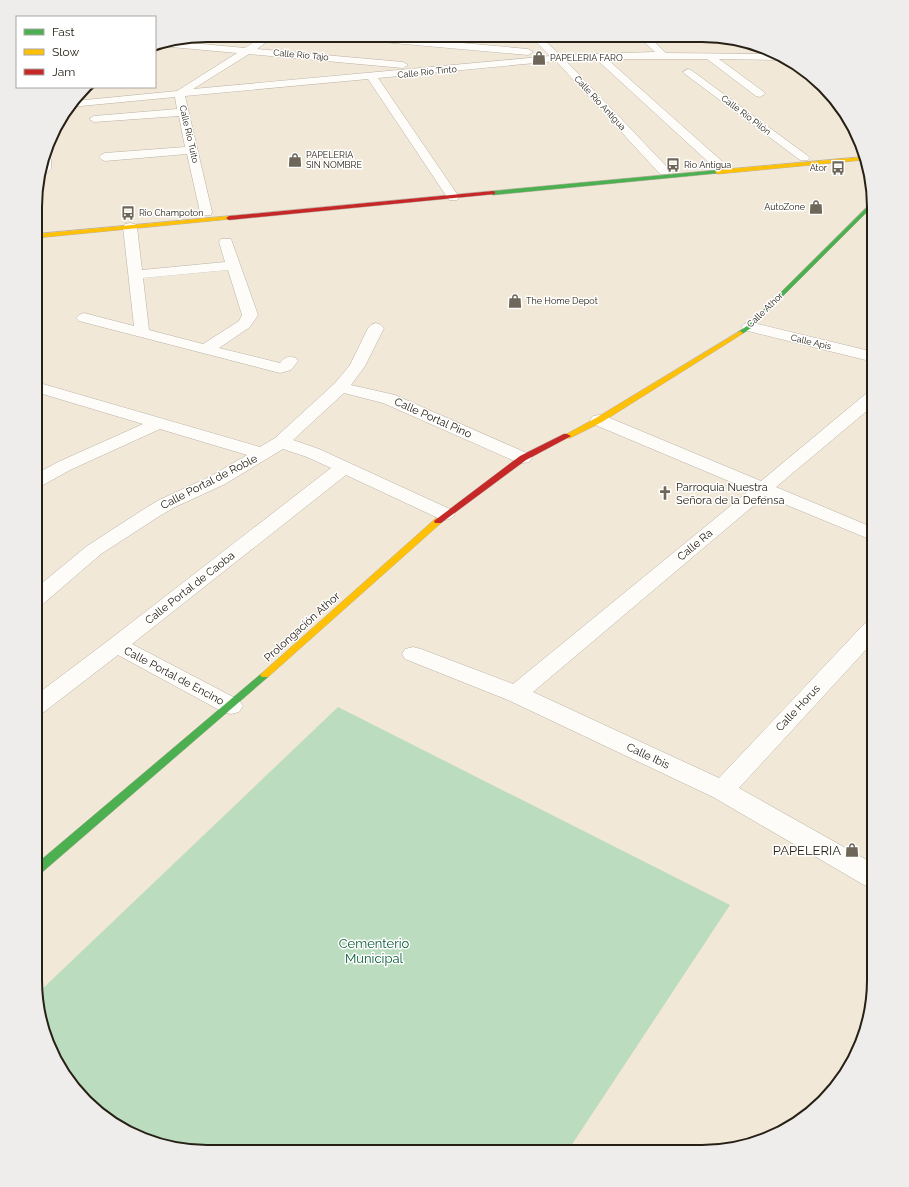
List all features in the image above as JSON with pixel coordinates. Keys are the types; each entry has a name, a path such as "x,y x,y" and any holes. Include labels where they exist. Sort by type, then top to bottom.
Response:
{"main road":[{"path":"42,235 664,171 858,153"},
{"path":"42,226 859,158"},
{"name":"Calle Athor","path":"599,420 749,327 867,209"},
{"name":"Prolongación Athor","path":"42,866 231,706 445,514 523,458 599,420"}],"street":[{"name":"Calle Río Tuito","path":"206,212 179,94 261,42"},
{"path":"413,42 522,52 558,58"},
{"name":"Calle Río Antigua","path":"541,42 558,58 664,171"},
{"path":"649,42 664,56"},
{"name":"Calle Río Tajo","path":"178,44 248,50 442,70"},
{"path":"598,56 720,166"},
{"name":"Calle Río Tinto","path":"79,103 372,77 558,58 598,56 768,56"},
{"path":"709,56 760,94"},
{"name":"Calle Río Pilón","path":"688,72 804,158"},
{"path":"372,77 451,193"},
{"path":"94,119 184,112"},
{"path":"105,157 192,150"},
{"path":"130,227 142,332"},
{"path":"206,348 245,324 249,320 250,315 226,242"},
{"path":"135,275 233,266"},
{"path":"84,318 282,368 290,362"},
{"name":"Calle Apis","path":"749,327 867,355"},
{"name":"Calle Portal de Roble","path":"42,594 94,550 151,513 166,504 218,480 281,442 341,387 357,366 376,328"},
{"name":"Calle Portal Pino","path":"341,387 389,399 523,458"},
{"path":"42,392 160,423 263,454"},
{"name":"Calle Ra","path":"516,694 867,402"},
{"path":"599,420 867,532"},
{"path":"42,478 64,466 160,423"},
{"path":"281,442 313,453 445,514"},
{"name":"Calle Portal de Caoba","path":"42,701 117,645 343,468"},
{"name":"Calle Horus","path":"722,790 867,635"},
{"name":"Calle Portal de Encino","path":"117,645 231,706"},
{"name":"Calle Ibis","path":"413,654 516,694 722,790 867,873"}],"green space":[{"name":"Cementerio Municipal","path":"338,707 730,905 572,1145 196,1145 164,1139 124,1123 98,1104 83,1089 70,1072 59,1053 45,1012 42,989"}],"traffic: fast":[{"path":"493,193 718,172"},
{"path":"740,333 749,327 867,209"},
{"path":"42,866 265,675"}],"traffic: slow":[{"path":"718,172 859,158"},
{"path":"42,235 229,218"},
{"path":"567,436 599,420 740,333"},
{"path":"265,675 438,521"}],"traffic: jam":[{"path":"229,218 493,193"},
{"path":"438,521 523,458 567,436"}],"place":[{"name":"PAPELERIA FARO","path":"539,58"},
{"name":"PAPELERIA SIN NOMBRE","path":"295,160"},
{"name":"Rio Antigua","path":"673,165"},
{"name":"Ator","path":"838,168"},
{"name":"AutoZone","path":"816,207"},
{"name":"Rio Champoton","path":"128,213"},
{"name":"The Home Depot","path":"515,301"},
{"name":"Parroquia Nuestra Señora de la Defensa","path":"665,493"},
{"name":"PAPELERIA","path":"852,850"}]}
